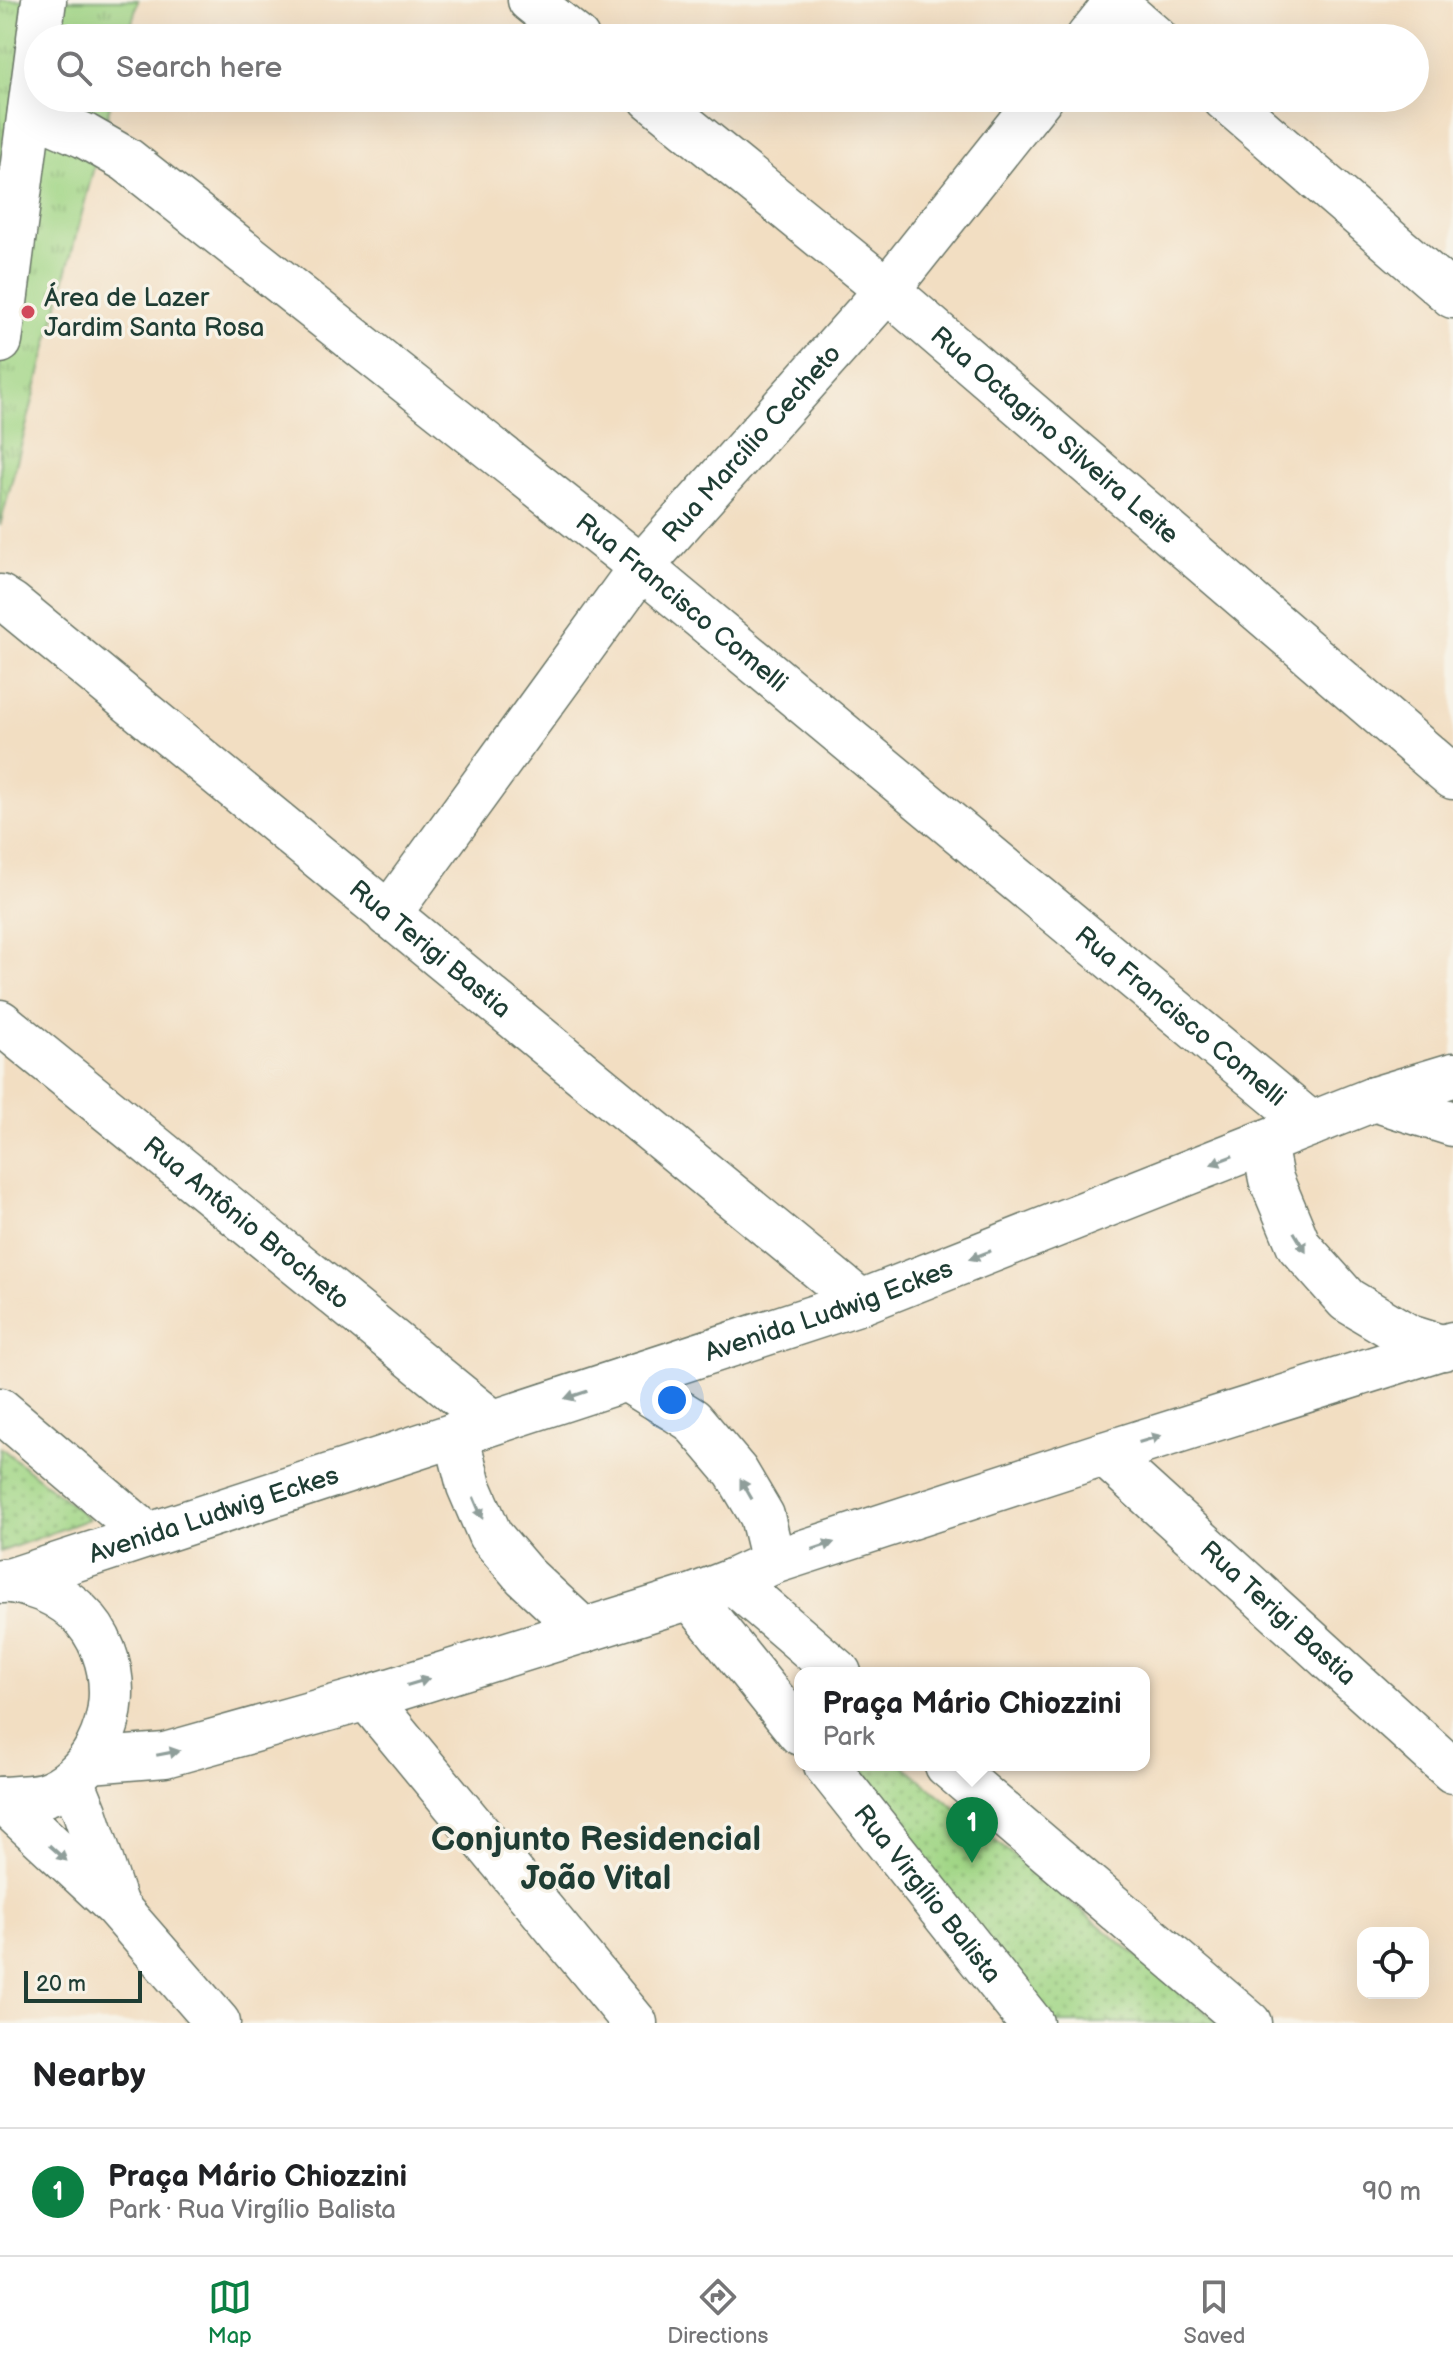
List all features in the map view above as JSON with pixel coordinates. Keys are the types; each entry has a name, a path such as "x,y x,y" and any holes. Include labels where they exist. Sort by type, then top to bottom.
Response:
{"street":[{"path":"41,24 44,0"},
{"path":"530,0 560,24"},
{"path":"1098,24 1115,1 1140,24"},
{"path":"0,341 30,112"},
{"name":"Rua Francisco Comelli","path":"30,112 85,136 127,160 641,567 1311,1124"},
{"name":"Rua Octagino Silveira Leite","path":"668,112 887,290 1453,777"},
{"name":"Rua Marcílio Cecheto","path":"388,915 641,567 887,290 1029,112"},
{"path":"1240,112 1453,296"},
{"name":"Rua Terigi Bastia","path":"0,597 861,1302"},
{"name":"Rua Antônio Brocheto","path":"0,1022 474,1428"},
{"name":"Avenida Ludwig Eckes","path":"6,1580 861,1302 1374,1099 1453,1075"},
{"path":"1374,1099 1453,1124"},
{"path":"1264,1144 1271,1179 1299,1246 1347,1300 1409,1337 1448,1346"},
{"path":"1,1799 44,1794 81,1770 165,1755 367,1698 584,1631 691,1597 773,1562 1448,1346"},
{"path":"626,1379 692,1420 736,1472 762,1516 773,1562"},
{"path":"0,1410 146,1534"},
{"path":"474,1428 469,1486 490,1535 525,1576 584,1631"},
{"name":"Rua Terigi Bastia","path":"1104,1454 1453,1771"},
{"path":"6,1580 49,1590 69,1603 95,1632 110,1668 113,1698 104,1736 81,1770 85,1812 116,1906"},
{"path":"732,1581 832,1667"},
{"path":"691,1597 794,1726"},
{"path":"367,1698 635,2023"},
{"name":"Rua Virgílio Balista","path":"831,1771 1031,2023"},
{"path":"954,1771 1249,2023"},
{"path":"1,1799 116,1906 218,2023"}],"green space":[{"name":"Área de Lazer Jardim Santa Rosa","path":"0,0 138,0 132,24 24,24 24,112 108,112 0,526"},
{"path":"0,1447 89,1519 0,1552"},
{"path":"848,1771 909,1771 1219,2023 1050,2023"}],"place":[{"name":"Área de Lazer Jardim Santa Rosa","path":"28,312"},
{"name":"Praça Mário Chiozzini","path":"972,1863"}],"district":[{"name":"Conjunto Residencial João Vital","path":"596,1858"}]}
